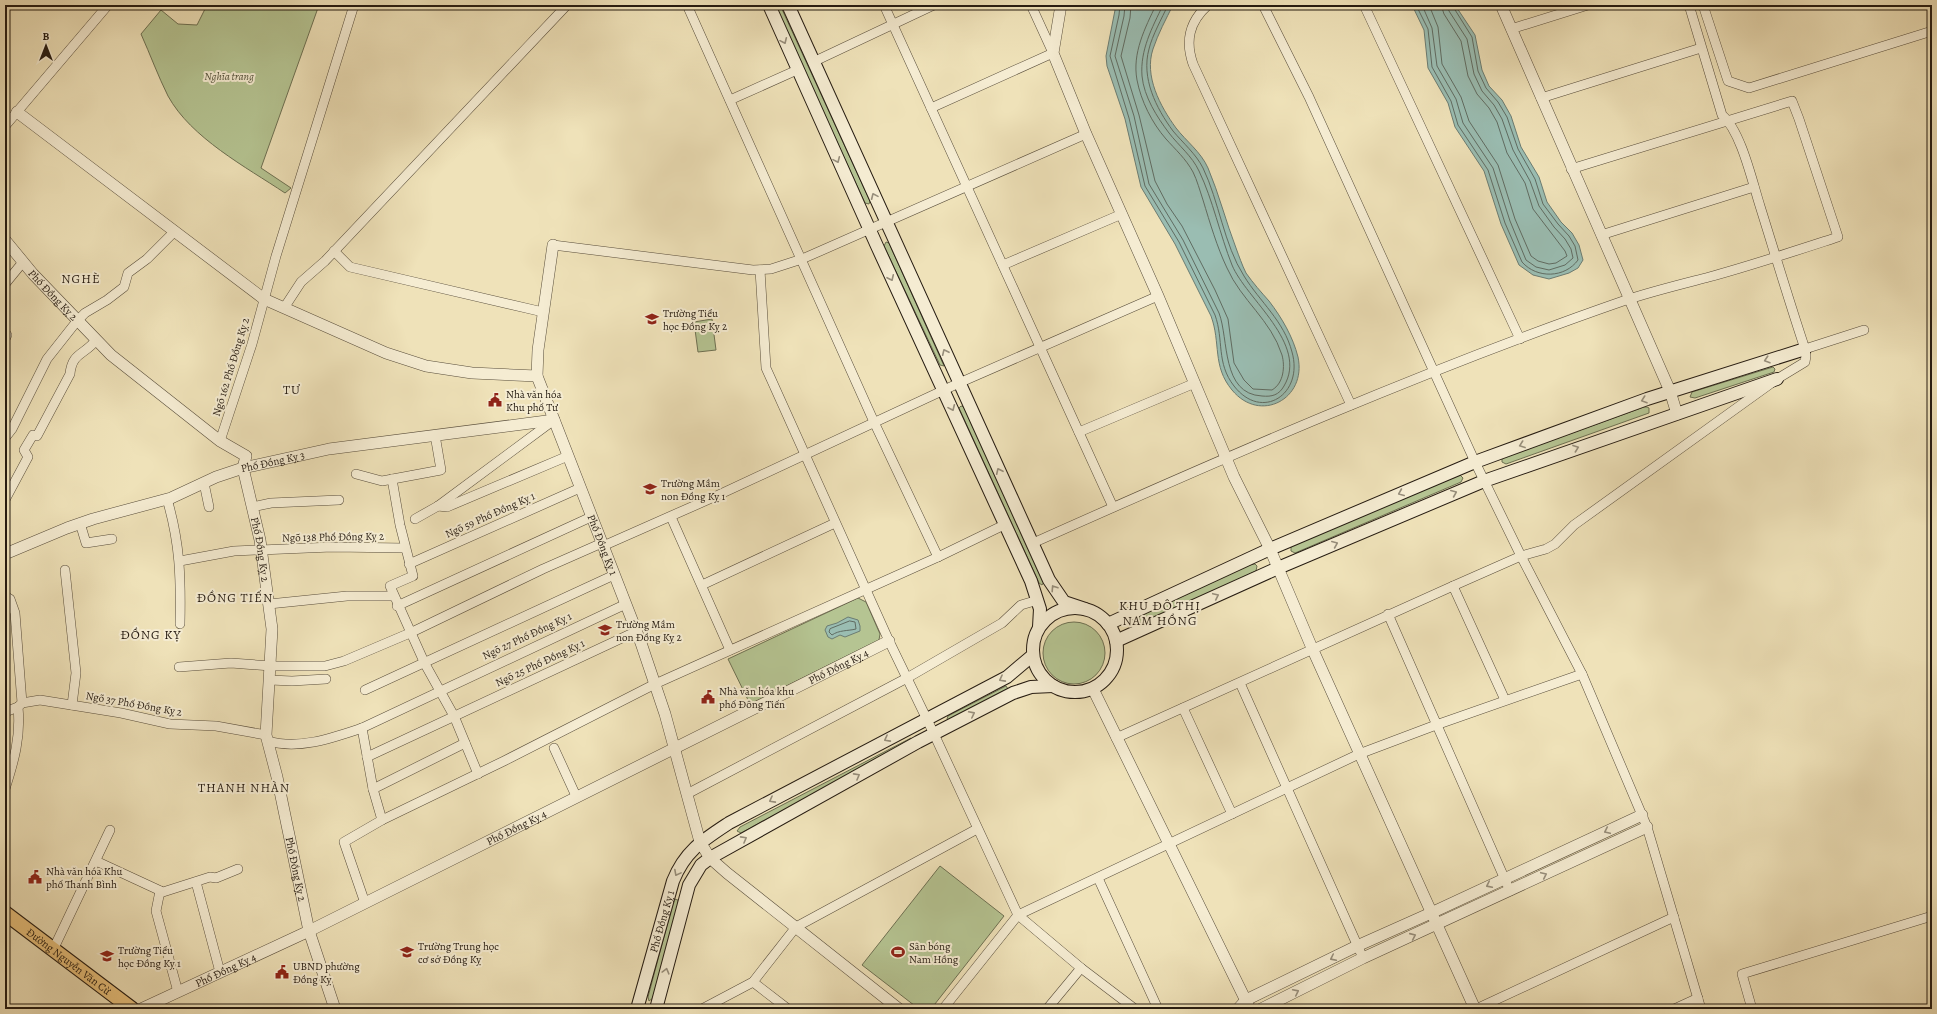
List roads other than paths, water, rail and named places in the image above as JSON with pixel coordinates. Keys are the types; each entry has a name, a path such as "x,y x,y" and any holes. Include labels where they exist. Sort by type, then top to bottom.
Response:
{"main road":[{"path":"769,5 869,230 944,390 1004,525 1032,581 1041,616 1034,640 1033,655 1035,666 1041,675 1053,686"},
{"path":"710,858 934,734 1014,693 1037,686 1053,686 1072,692 1093,689 1105,680 1112,672 1117,657 1116,642 1108,624 1098,615 1068,604 1060,597 1049,580 788,5"},
{"path":"1108,624 1270,549 1475,462 1670,392 1805,348"},
{"path":"1116,642 1278,568 1484,481 1777,379"},
{"path":"1039,627 1049,617 1062,610 1071,608 1085,609"},
{"path":"700,842 729,823 926,718 1007,677 1033,655"},
{"name":"Phố Đồng Kỵ 1","path":"637,1009 673,881 683,862 700,842"},
{"name":"Phố Đồng Kỵ 1","path":"656,1009 689,885 701,865 710,858"},
{"name":"Đường Nguyễn Văn Cừ","path":"5,913 132,1009"}],"street":[{"path":"5,126 108,5"},
{"name":"Ngõ 162 Phố Đồng Kỵ 2","path":"220,441 252,344 264,299 354,5"},
{"path":"284,308 301,282 334,251 567,5"},
{"path":"687,5 874,422 938,557"},
{"path":"884,5 1113,507"},
{"path":"813,62 892,23 934,5"},
{"path":"1031,5 1158,296 1226,457 1270,549 1359,754 1475,1009 1674,917"},
{"path":"1053,53 1062,5"},
{"path":"1208,5 1197,16 1189,34 1189,48 1193,64 1351,405"},
{"path":"1263,5 1309,97 1484,481 1520,556 1582,674 1647,827 1701,1009"},
{"path":"1364,5 1520,339"},
{"path":"1501,5 1571,169 1670,392 1677,414"},
{"path":"1511,29 1588,5"},
{"path":"1116,738 1388,614 1520,556 1546,549 1555,544 1574,525 1777,379 1805,362 1805,348 1754,187 1738,138 1728,120 1722,115 1689,5"},
{"path":"1703,5 1728,81 1749,88 1932,31"},
{"path":"1042,29 1046,33 1050,33 1058,27"},
{"path":"1541,98 1701,48"},
{"path":"931,108 1053,53"},
{"path":"730,100 797,70"},
{"path":"1033,542 1226,457 1351,405 1520,339 1628,299 1777,258 1838,237 1800,119 1792,101 1571,169"},
{"path":"17,112 264,299 386,353 426,366 472,373 537,376"},
{"path":"553,245 760,270 785,265 869,230 1086,134"},
{"path":"1601,235 1754,187"},
{"path":"1003,265 1122,214"},
{"path":"5,438 12,429 47,359 77,321 85,313 107,300 124,287 128,273 147,259 174,232"},
{"name":"Phố Đồng Kỵ 2","path":"5,240 77,321 111,355 220,441 246,456 243,468 262,551 272,629 267,738 308,931 335,1009"},
{"name":"Phố Đồng Kỵ 1","path":"553,245 538,350 537,376 591,517 637,631 655,684 700,842 710,858"},
{"path":"334,251 350,267 543,312"},
{"path":"5,284 23,262"},
{"path":"760,270 766,368 889,641 1018,915 1081,968 1134,1009"},
{"path":"179,668 231,663 270,666 325,666 344,661 410,633 542,569 671,517 959,383 1158,296"},
{"path":"1805,348 1864,330"},
{"path":"5,334 7,335 5,339"},
{"path":"5,500 28,457 24,450 33,435 37,436 70,374 71,363 78,354 91,347 96,340"},
{"path":"1079,432 1195,383"},
{"path":"415,519 438,506 554,420"},
{"name":"Phố Đồng Kỵ 3","path":"7,551 110,513 130,510 167,499 243,468 329,450 554,420"},
{"path":"356,474 382,481 441,470 435,435"},
{"path":"438,506 447,507 568,456"},
{"path":"392,479 405,548 413,576 390,586 393,596 438,691 454,716 478,774"},
{"path":"204,483 209,507"},
{"name":"Ngõ 59 Phố Đồng Kỵ 1","path":"409,564 580,488"},
{"path":"167,499 173,519 180,561 180,624"},
{"path":"252,507 271,503 339,500"},
{"path":"398,606 591,517"},
{"path":"671,517 730,650"},
{"path":"80,523 86,542 112,539"},
{"path":"702,585 835,523"},
{"path":"365,902 344,842 382,820 478,774 655,684 938,557 1004,525"},
{"name":"Ngõ 138 Phố Đồng Kỵ 2","path":"180,561 234,551 332,547 405,548"},
{"path":"65,570 76,673 72,705"},
{"path":"365,690 425,664 614,575"},
{"path":"1452,586 1505,700"},
{"path":"5,596 10,600 15,613 20,705 20,727 14,759 5,789"},
{"path":"269,604 347,596 393,596"},
{"path":"687,794 907,678 1002,623 1021,605 1038,600"},
{"name":"Ngõ 27 Phố Đồng Kỵ 1","path":"362,728 626,604"},
{"path":"1388,614 1510,891"},
{"name":"Ngõ 25 Phố Đồng Kỵ 1","path":"367,757 637,631"},
{"name":"Phố Đồng Kỵ 4","path":"141,1009 308,931 889,641"},
{"path":"942,1009 1018,915 1359,754 1505,700 1582,674"},
{"path":"270,680 292,681 326,679"},
{"path":"1240,682 1286,789 1363,958"},
{"path":"1093,689 1248,1004"},
{"name":"Ngõ 37 Phố Đồng Kỵ 2","path":"5,712 20,705 40,700 170,724 216,726 267,738 278,744 307,743 336,737 362,728"},
{"path":"1182,708 1232,814"},
{"path":"362,728 373,789 382,820"},
{"path":"373,789 465,743"},
{"path":"554,748 576,796"},
{"path":"1238,1009 1357,946 1431,914 1504,878 1642,815"},
{"path":"1261,1009 1363,958 1436,926 1647,827"},
{"path":"702,1009 753,982 796,927 977,829"},
{"path":"53,950 110,830"},
{"path":"710,858 899,1009"},
{"path":"96,861 160,891 169,891 210,877 216,878 238,869"},
{"path":"1098,878 1158,1009"},
{"path":"196,882 220,972"},
{"path":"160,891 156,911 178,992"},
{"path":"1752,1009 1742,974 1932,916"},
{"path":"1047,1009 1081,968"},
{"path":"753,982 788,1009"},
{"path":"1674,1009 1698,998"}],"water":[{"path":"1116,5 1173,5 1153,49 1151,59 1152,80 1164,110 1176,128 1205,162 1208,168 1232,238 1246,273 1278,314 1293,342 1298,357 1299,372 1295,385 1288,395 1279,402 1268,406 1255,405 1243,400 1232,390 1226,381 1219,363 1216,336 1211,316 1175,244 1141,187 1125,119 1107,66 1106,56"},
{"path":"1412,5 1455,5 1475,35 1482,70 1489,86 1502,100 1511,116 1521,147 1539,177 1547,202 1561,222 1572,233 1579,245 1583,260 1578,268 1569,273 1549,279 1533,275 1519,265 1501,224 1484,171 1455,127 1448,103 1428,68 1424,30"},
{"path":"848,617 858,620 860,631 845,637 840,635 832,639 828,637 825,630 827,626"}],"place":[{"name":"Trường Tiểu học Đồng Kỵ 2","path":"652,319"},
{"name":"Nhà văn hóa Khu phố Tư","path":"495,400"},
{"name":"Trường Mầm non Đồng Kỵ 1","path":"650,489"},
{"name":"Trường Mầm non Đồng Kỵ 2","path":"605,630"},
{"name":"Nhà văn hóa khu phố Đông Tiến","path":"708,697"},
{"name":"Nhà văn hóa Khu phố Thanh Bình","path":"35,877"},
{"name":"Trường Trung học cơ sở Đồng Kỵ","path":"407,952"},
{"name":"Sân bóng Nam Hồng","path":"898,952"},
{"name":"Trường Tiểu học Đồng Kỵ 1","path":"107,956"},
{"name":"UBND phường Đồng Kỵ","path":"282,972"}],"district":[{"name":"NGHÈ","path":"81,278"},
{"name":"TƯ","path":"292,389"},
{"name":"ĐỒNG TIẾN","path":"235,597"},
{"name":"KHU ĐÔ THỊ NAM HỒNG","path":"1160,612"},
{"name":"ĐỒNG KỴ","path":"151,634"},
{"name":"THANH NHÀN","path":"244,787"}],"park label":[{"name":"Nghĩa trang","path":"229,76"}]}
